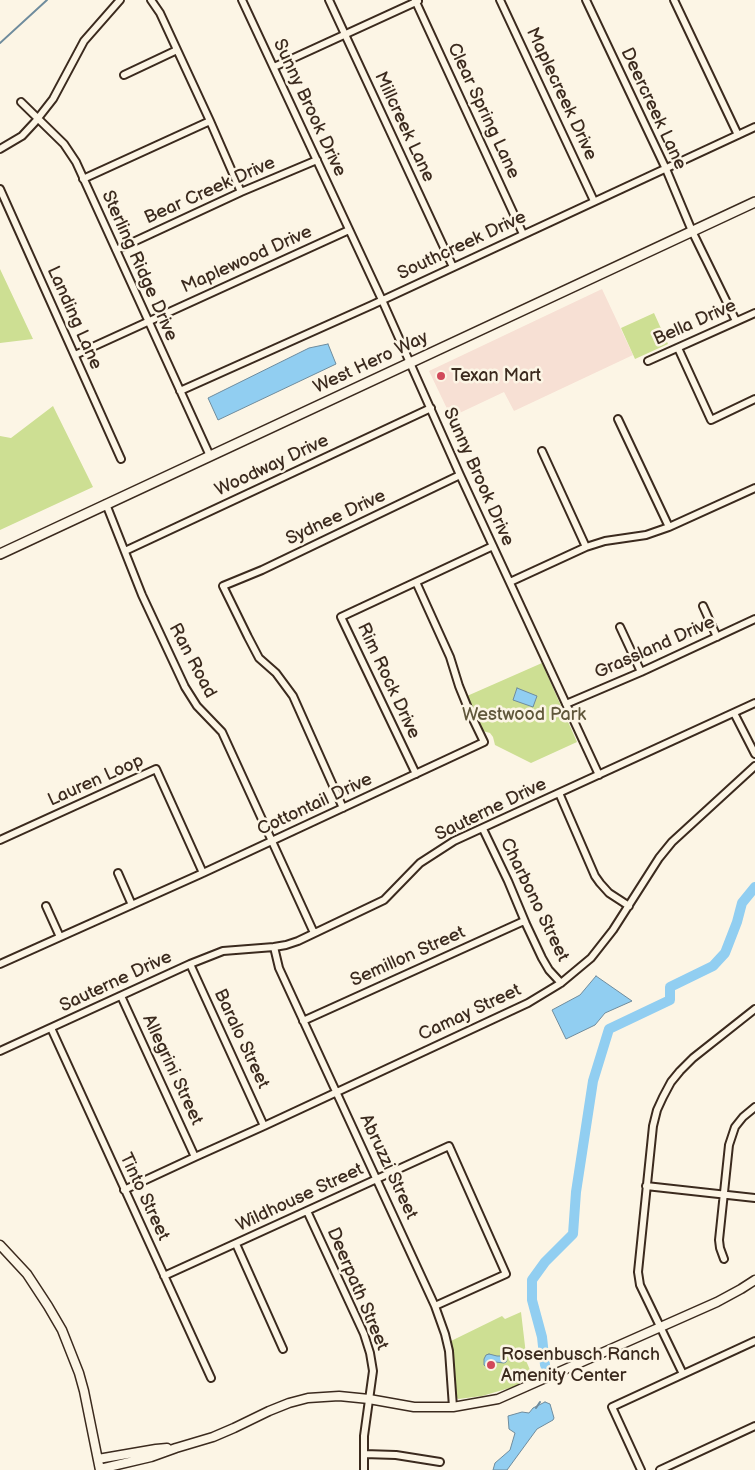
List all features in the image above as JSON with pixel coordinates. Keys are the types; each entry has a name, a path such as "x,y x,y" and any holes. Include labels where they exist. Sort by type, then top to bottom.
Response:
{"main road":[{"name":"West Hero Way","path":"0,554 755,202"}],"street":[{"path":"0,149 22,136 38,119 53,99 84,41 120,0"},
{"path":"151,0 160,13 241,192"},
{"name":"Sunny Brook Drive","path":"242,0 600,775"},
{"name":"Millcreek Lane","path":"329,0 453,267"},
{"name":"Maplecreek Drive","path":"500,0 594,201"},
{"name":"Deercreek Lane","path":"586,0 666,169 692,231 736,321"},
{"path":"674,0 738,135"},
{"path":"274,67 417,1"},
{"name":"Clear Spring Lane","path":"417,1 523,234"},
{"path":"124,75 177,50"},
{"name":"Sterling Ridge Drive","path":"21,102 64,144 76,162 210,456"},
{"path":"84,178 210,121"},
{"name":"Southcreek Drive","path":"180,392 755,127"},
{"name":"Bear Creek Drive","path":"116,250 241,192 316,160"},
{"name":"Landing Lane","path":"0,189 121,459"},
{"name":"Maplewood Drive","path":"75,355 349,230"},
{"name":"Bella Drive","path":"648,361 755,313"},
{"path":"678,348 711,420 755,400"},
{"name":"Woodway Drive","path":"125,551 431,408"},
{"path":"618,419 669,527"},
{"path":"542,451 586,547"},
{"name":"Sydnee Drive","path":"343,808 293,696 276,674 259,658 223,586 262,570 460,475"},
{"path":"510,582 586,547 604,541 646,535 669,527 755,488"},
{"name":"Ran Road","path":"106,504 142,595 185,687 197,706 222,732 314,932"},
{"name":"Rim Rock Drive","path":"416,774 341,617 493,546"},
{"name":"Cottontail Drive","path":"0,964 203,873 484,742 459,686 450,657 416,582"},
{"path":"703,606 717,637"},
{"name":"Grassland Drive","path":"566,704 641,672 755,619"},
{"path":"620,627 641,672"},
{"name":"Sauterne Drive","path":"0,1052 190,964 223,951 274,946 298,941 384,900 420,863 454,842 755,703"},
{"path":"734,713 755,754"},
{"name":"Camay Street","path":"124,1190 528,1003 561,983 591,958 672,842 755,766"},
{"name":"Lauren Loop","path":"0,840 156,769 203,873"},
{"path":"559,793 595,876 609,893 629,906"},
{"name":"Charbono Street","path":"483,829 542,958 549,970 561,983"},
{"path":"118,873 132,905"},
{"path":"46,906 60,937"},
{"name":"Semillon Street","path":"303,1021 524,921"},
{"name":"Abruzzi Street","path":"274,946 279,968 435,1306 445,1334 453,1407"},
{"name":"Baralo Street","path":"190,964 264,1126"},
{"name":"Allegrini Street","path":"121,996 195,1157"},
{"path":"682,1374 640,1284 638,1272 653,1126 657,1110 672,1082 692,1058 755,1010"},
{"name":"Tinto Street","path":"51,1028 212,1378"},
{"path":"724,1259 719,1240 731,1134 743,1117 755,1107"},
{"name":"Wildhouse Street","path":"164,1276 449,1146 506,1274 435,1306"},
{"path":"646,1186 755,1198"},
{"name":"Deerpath Street","path":"307,1211 364,1334 370,1353 373,1372 364,1436 364,1470"},
{"path":"236,1244 283,1349"},
{"path":"0,1245 27,1274 62,1330 84,1391 100,1469 151,1457 220,1434 269,1410 308,1398 339,1396 414,1407 453,1407 498,1399 717,1302 741,1290 755,1280"},
{"path":"641,1470 612,1407 755,1340"},
{"path":"660,1470 755,1426"},
{"path":"98,1459 156,1449 176,1448"},
{"path":"364,1454 396,1455 440,1462"}],"shaded area":[{"path":"602,289 633,355 514,411 504,392 451,417 429,371"}],"green space":[{"path":"0,269 33,339 0,343"},
{"path":"654,313 668,344 635,359 621,328"},
{"path":"53,406 93,487 0,530 0,436 11,438"},
{"name":"Westwood Park","path":"542,663 577,742 531,763 495,745 490,733 483,731 467,696"},
{"path":"521,1312 527,1363 533,1377 513,1387 482,1396 458,1399 456,1396 451,1341 502,1316 505,1319"}],"water":[{"path":"328,344 336,364 218,420 208,398 309,348"},
{"path":"517,688 537,696 533,707 513,700"},
{"path":"596,976 632,1001 605,1013 595,1025 566,1039 552,1010 580,995"},
{"path":"489,1354 505,1356 507,1360 504,1363 495,1362 489,1369 484,1365 484,1359"},
{"path":"545,1402 550,1404 553,1420 537,1429 507,1470 493,1470 495,1463 510,1450 515,1433 509,1429 508,1416 522,1412 529,1413 533,1408"}],"waterway":[{"path":"0,43 47,0"},
{"path":"545,1365 542,1337 532,1300 532,1280 545,1262 573,1234 576,1192 593,1081 609,1029 670,1000 670,987 713,966 725,953 742,903 755,887"},
{"path":"536,1408 540,1402"}],"place":[{"name":"Texan Mart","path":"441,376"},
{"name":"Rosenbusch Ranch Amenity Center","path":"491,1365"}]}
